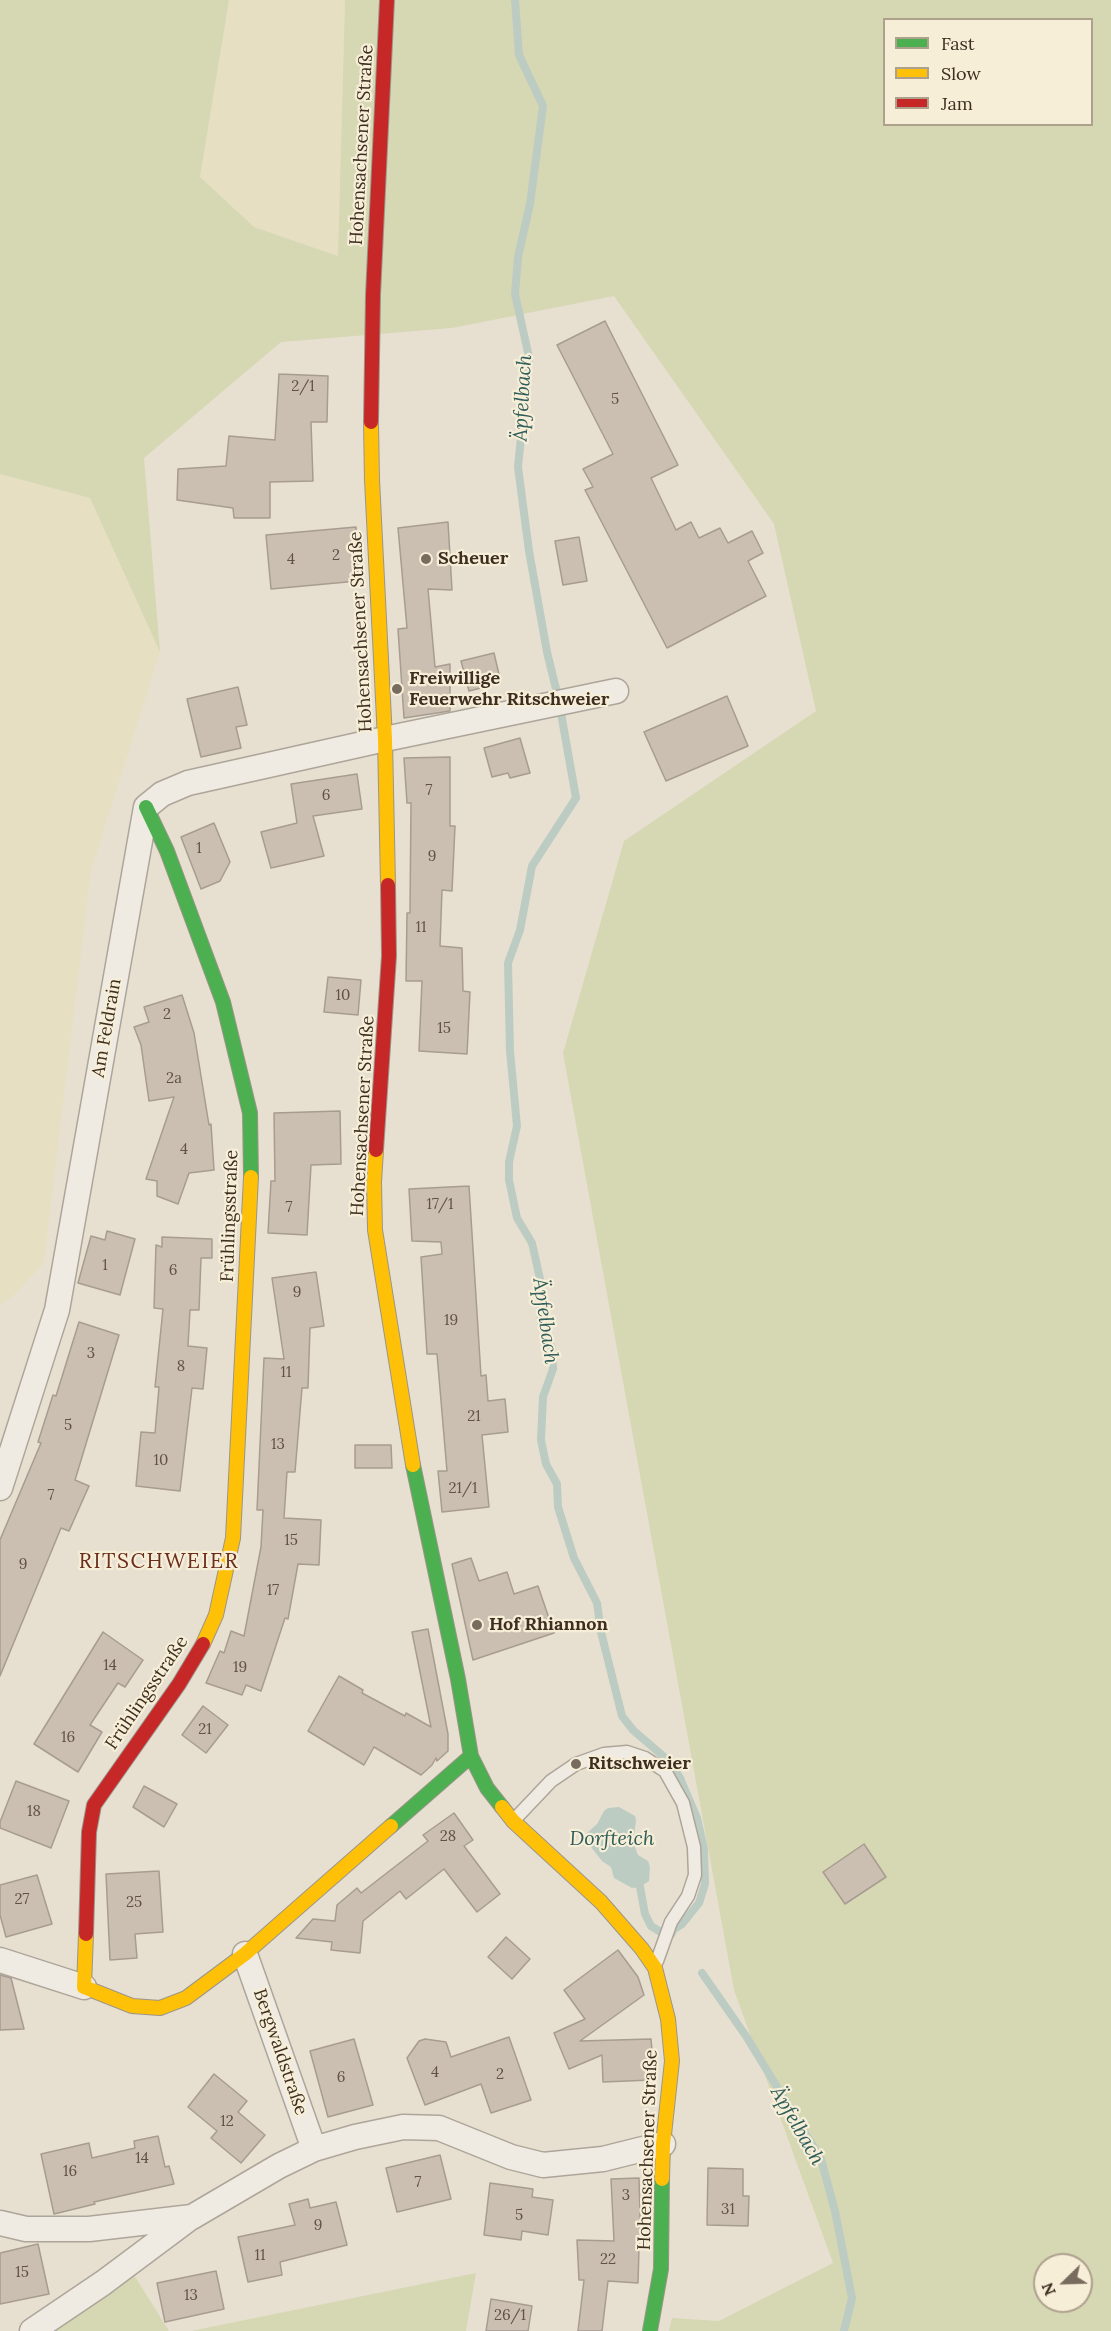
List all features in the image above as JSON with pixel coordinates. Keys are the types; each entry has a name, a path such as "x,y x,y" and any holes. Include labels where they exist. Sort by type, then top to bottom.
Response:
{"street":[{"name":"Hohensachsener Straße","path":"387,0 373,295 371,388 372,480 385,739 389,956 374,1182 375,1230 417,1488 458,1679 471,1756 487,1788 601,1902 655,1968 661,1985 668,2019 672,2061 663,2144 661,2269 650,2331"},
{"path":"146,807 162,794 188,783 616,691"},
{"name":"Am Feldrain","path":"0,1488 57,1310 146,807"},
{"name":"Frühlingsstraße","path":"84,1987 89,1832 94,1805 179,1684 201,1647 216,1615 232,1538 250,1205 250,1113 223,1002 167,851 146,807"},
{"path":"0,1960 84,1987 132,2006 160,2008 186,1998 245,1954 471,1756"},
{"name":"Bergwaldstraße","path":"245,1954 314,2149"},
{"path":"32,2331 103,2283 192,2217 279,2166 314,2149 355,2137 403,2127 439,2128 511,2157 543,2165 603,2159 663,2144"},
{"path":"0,2223 26,2229 89,2229 192,2217"}],"lane":[{"path":"516,1818 551,1781 576,1764 604,1754 627,1752 645,1758 665,1771 683,1803 694,1847 695,1875 688,1896 671,1922 655,1968"}],"shaded area":[{"path":"229,0 345,0 338,256 254,227 200,177"},
{"path":"0,474 90,498 160,652 91,871 44,1263 12,1297 0,1304"}],"green space":[{"path":"0,0 229,0 200,177 254,227 338,256 345,0 1111,0 1111,2331 669,2331 672,2318 719,2321 833,2263 734,1990 563,1053 624,841 816,711 774,524 614,296 452,328 281,342 144,458 160,652 90,498 0,474"},
{"path":"129,2267 169,2331 52,2331"},
{"path":"476,2273 466,2331 191,2331"}],"water":[{"name":"Dorfteich","path":"619,1807 635,1816 633,1842 638,1855 648,1861 650,1867 649,1881 640,1887 632,1888 614,1878 611,1867 602,1861 591,1847 587,1833 597,1824 604,1811 608,1808"}],"building":[{"path":"605,321 678,465 651,478 676,530 691,522 699,538 720,528 728,543 752,531 763,553 748,561 766,596 667,648 585,490 593,487 583,469 613,454 557,345"},
{"path":"279,374 328,376 327,422 311,422 313,481 270,482 270,518 234,518 233,508 177,500 178,469 226,466 229,436 275,440"},
{"path":"448,522 452,590 428,589 435,667 450,664 450,711 404,718 398,629 407,628 398,528"},
{"path":"356,527 358,581 271,589 266,535"},
{"path":"579,537 587,581 563,585 555,541"},
{"path":"494,653 501,683 469,691 461,661"},
{"path":"238,687 247,725 236,727 241,748 201,757 187,699"},
{"path":"727,696 748,746 666,781 644,732"},
{"path":"520,738 530,773 510,778 508,773 492,777 484,748"},
{"path":"450,757 450,826 455,826 452,891 442,890 440,946 462,948 463,991 470,992 467,1054 419,1051 422,981 406,981 407,913 410,913 411,803 407,803 404,758"},
{"path":"357,774 362,809 313,816 324,856 271,868 261,832 297,823 291,784"},
{"path":"214,823 230,862 220,881 201,889 181,837"},
{"path":"328,977 361,980 358,1015 324,1012"},
{"path":"182,995 194,1033 209,1125 211,1124 214,1170 189,1173 178,1204 157,1196 157,1181 146,1179 174,1097 149,1101 141,1045 134,1027 149,1022 144,1007"},
{"path":"340,1111 341,1164 311,1165 307,1235 268,1233 271,1181 275,1181 274,1113"},
{"path":"469,1186 481,1376 486,1375 488,1401 505,1399 508,1432 482,1435 489,1507 442,1512 438,1471 447,1471 437,1354 427,1354 421,1257 442,1254 441,1242 412,1241 409,1189"},
{"path":"107,1231 135,1239 120,1295 78,1283 91,1236 105,1240"},
{"path":"162,1237 212,1239 212,1258 201,1258 199,1310 190,1310 188,1346 207,1348 203,1389 192,1388 180,1491 136,1486 141,1432 155,1433 159,1387 155,1387 163,1309 154,1308 156,1245 162,1247"},
{"path":"316,1272 324,1326 310,1328 308,1388 302,1388 295,1472 287,1472 284,1518 321,1520 319,1565 298,1564 288,1619 285,1618 261,1691 246,1685 242,1695 206,1683 220,1651 224,1653 231,1631 244,1636 261,1547 263,1510 257,1510 264,1358 284,1359 272,1278"},
{"path":"79,1322 119,1335 75,1480 89,1486 69,1531 61,1528 0,1676 0,1540 41,1443 38,1442 53,1395 56,1396"},
{"path":"355,1445 391,1445 392,1468 355,1468"},
{"path":"471,1558 479,1581 507,1572 514,1594 538,1586 554,1633 473,1660 452,1564"},
{"path":"428,1629 448,1734 448,1751 437,1761 436,1758 421,1775 374,1747 364,1765 308,1731 339,1676 363,1690 362,1693 431,1727 412,1632"},
{"path":"103,1632 143,1660 125,1687 118,1683 90,1725 102,1732 78,1772 34,1744"},
{"path":"203,1706 228,1725 206,1753 182,1735"},
{"path":"16,1781 69,1801 51,1848 0,1828 0,1822"},
{"path":"144,1786 177,1804 164,1827 133,1807"},
{"path":"454,1813 473,1840 464,1846 500,1894 477,1912 444,1869 406,1899 400,1891 363,1921 360,1953 331,1950 332,1942 296,1938 313,1919 335,1921 337,1905 357,1888 361,1893 428,1841 423,1835"},
{"path":"864,1844 886,1877 845,1904 823,1872"},
{"path":"159,1871 163,1932 135,1934 137,1958 110,1960 106,1874"},
{"path":"37,1875 52,1924 6,1937 0,1915 0,1885"},
{"path":"506,1937 530,1959 512,1979 488,1957"},
{"path":"618,1950 638,1977 644,1995 580,2041 651,2039 653,2061 651,2080 603,2082 602,2055 569,2069 554,2033 585,2019 564,1990"},
{"path":"0,1975 11,1978 24,2029 0,2030"},
{"path":"509,2037 531,2100 491,2113 481,2084 425,2105 407,2058 419,2041 425,2039 446,2042 451,2057"},
{"path":"354,2039 373,2105 328,2117 310,2051"},
{"path":"214,2074 247,2101 238,2112 265,2135 241,2163 211,2138 217,2131 188,2107"},
{"path":"158,2136 165,2167 169,2166 174,2184 94,2202 95,2204 54,2214 41,2154 89,2143 92,2158 135,2148 134,2141"},
{"path":"440,2155 451,2199 397,2212 386,2168"},
{"path":"708,2168 743,2169 743,2196 749,2196 748,2226 707,2225"},
{"path":"639,2178 638,2283 608,2281 602,2331 578,2331 584,2280 579,2280 577,2240 614,2241 611,2179"},
{"path":"490,2183 533,2189 532,2197 553,2200 548,2235 522,2231 521,2240 484,2235"},
{"path":"308,2199 310,2208 336,2202 347,2245 280,2262 282,2275 248,2282 238,2237 295,2225 289,2204"},
{"path":"38,2244 49,2294 0,2304 0,2253"},
{"path":"216,2271 224,2309 165,2322 157,2283"},
{"path":"491,2299 532,2306 528,2331 486,2331"}],"waterway":[{"name":"Äpfelbach","path":"515,0 519,55 543,106 530,204 518,257 515,294 529,357 518,467 529,551 547,652 557,693"},
{"name":"Äpfelbach","path":"561,713 576,798 532,866 520,930 508,963 510,1051 517,1126 509,1162 509,1180 517,1218 532,1243 540,1279 541,1323 552,1348 553,1369 543,1397 541,1440 546,1464 557,1484 558,1507 574,1558 597,1603 601,1632 622,1716 633,1730 670,1762 680,1778 697,1818 704,1849 705,1884 699,1903 671,1935 667,1936 651,1926 645,1914 640,1887"},
{"name":"Äpfelbach","path":"702,1973 746,2036 821,2159 835,2211 852,2298 844,2331"}],"traffic: fast":[{"path":"146,807 167,851 223,1002 250,1113 251,1177"},
{"path":"413,1465 458,1679 471,1756 487,1788 502,1807"},
{"path":"391,1826 471,1756"},
{"path":"650,2331 661,2269 662,2179"}],"traffic: slow":[{"path":"371,422 385,739 388,885"},
{"path":"376,1150 375,1230 413,1465"},
{"path":"203,1644 216,1615 233,1538 251,1177"},
{"path":"502,1807 513,1821 601,1902 642,1949 655,1968 668,2019 672,2061 663,2144 662,2179"},
{"path":"86,1934 84,1987 132,2006 160,2008 186,1998 245,1954 391,1826"}],"traffic: jam":[{"path":"371,422 373,295 387,0"},
{"path":"376,1150 389,956 388,885"},
{"path":"86,1934 89,1832 94,1805 179,1684 203,1644"}],"place":[{"name":"Scheuer","path":"426,559"},
{"name":"Freiwillige Feuerwehr Ritschweier","path":"397,689"},
{"name":"Hof Rhiannon","path":"477,1625"},
{"name":"Ritschweier","path":"576,1764"}],"district":[{"name":"RITSCHWEIER","path":"159,1562"}]}
